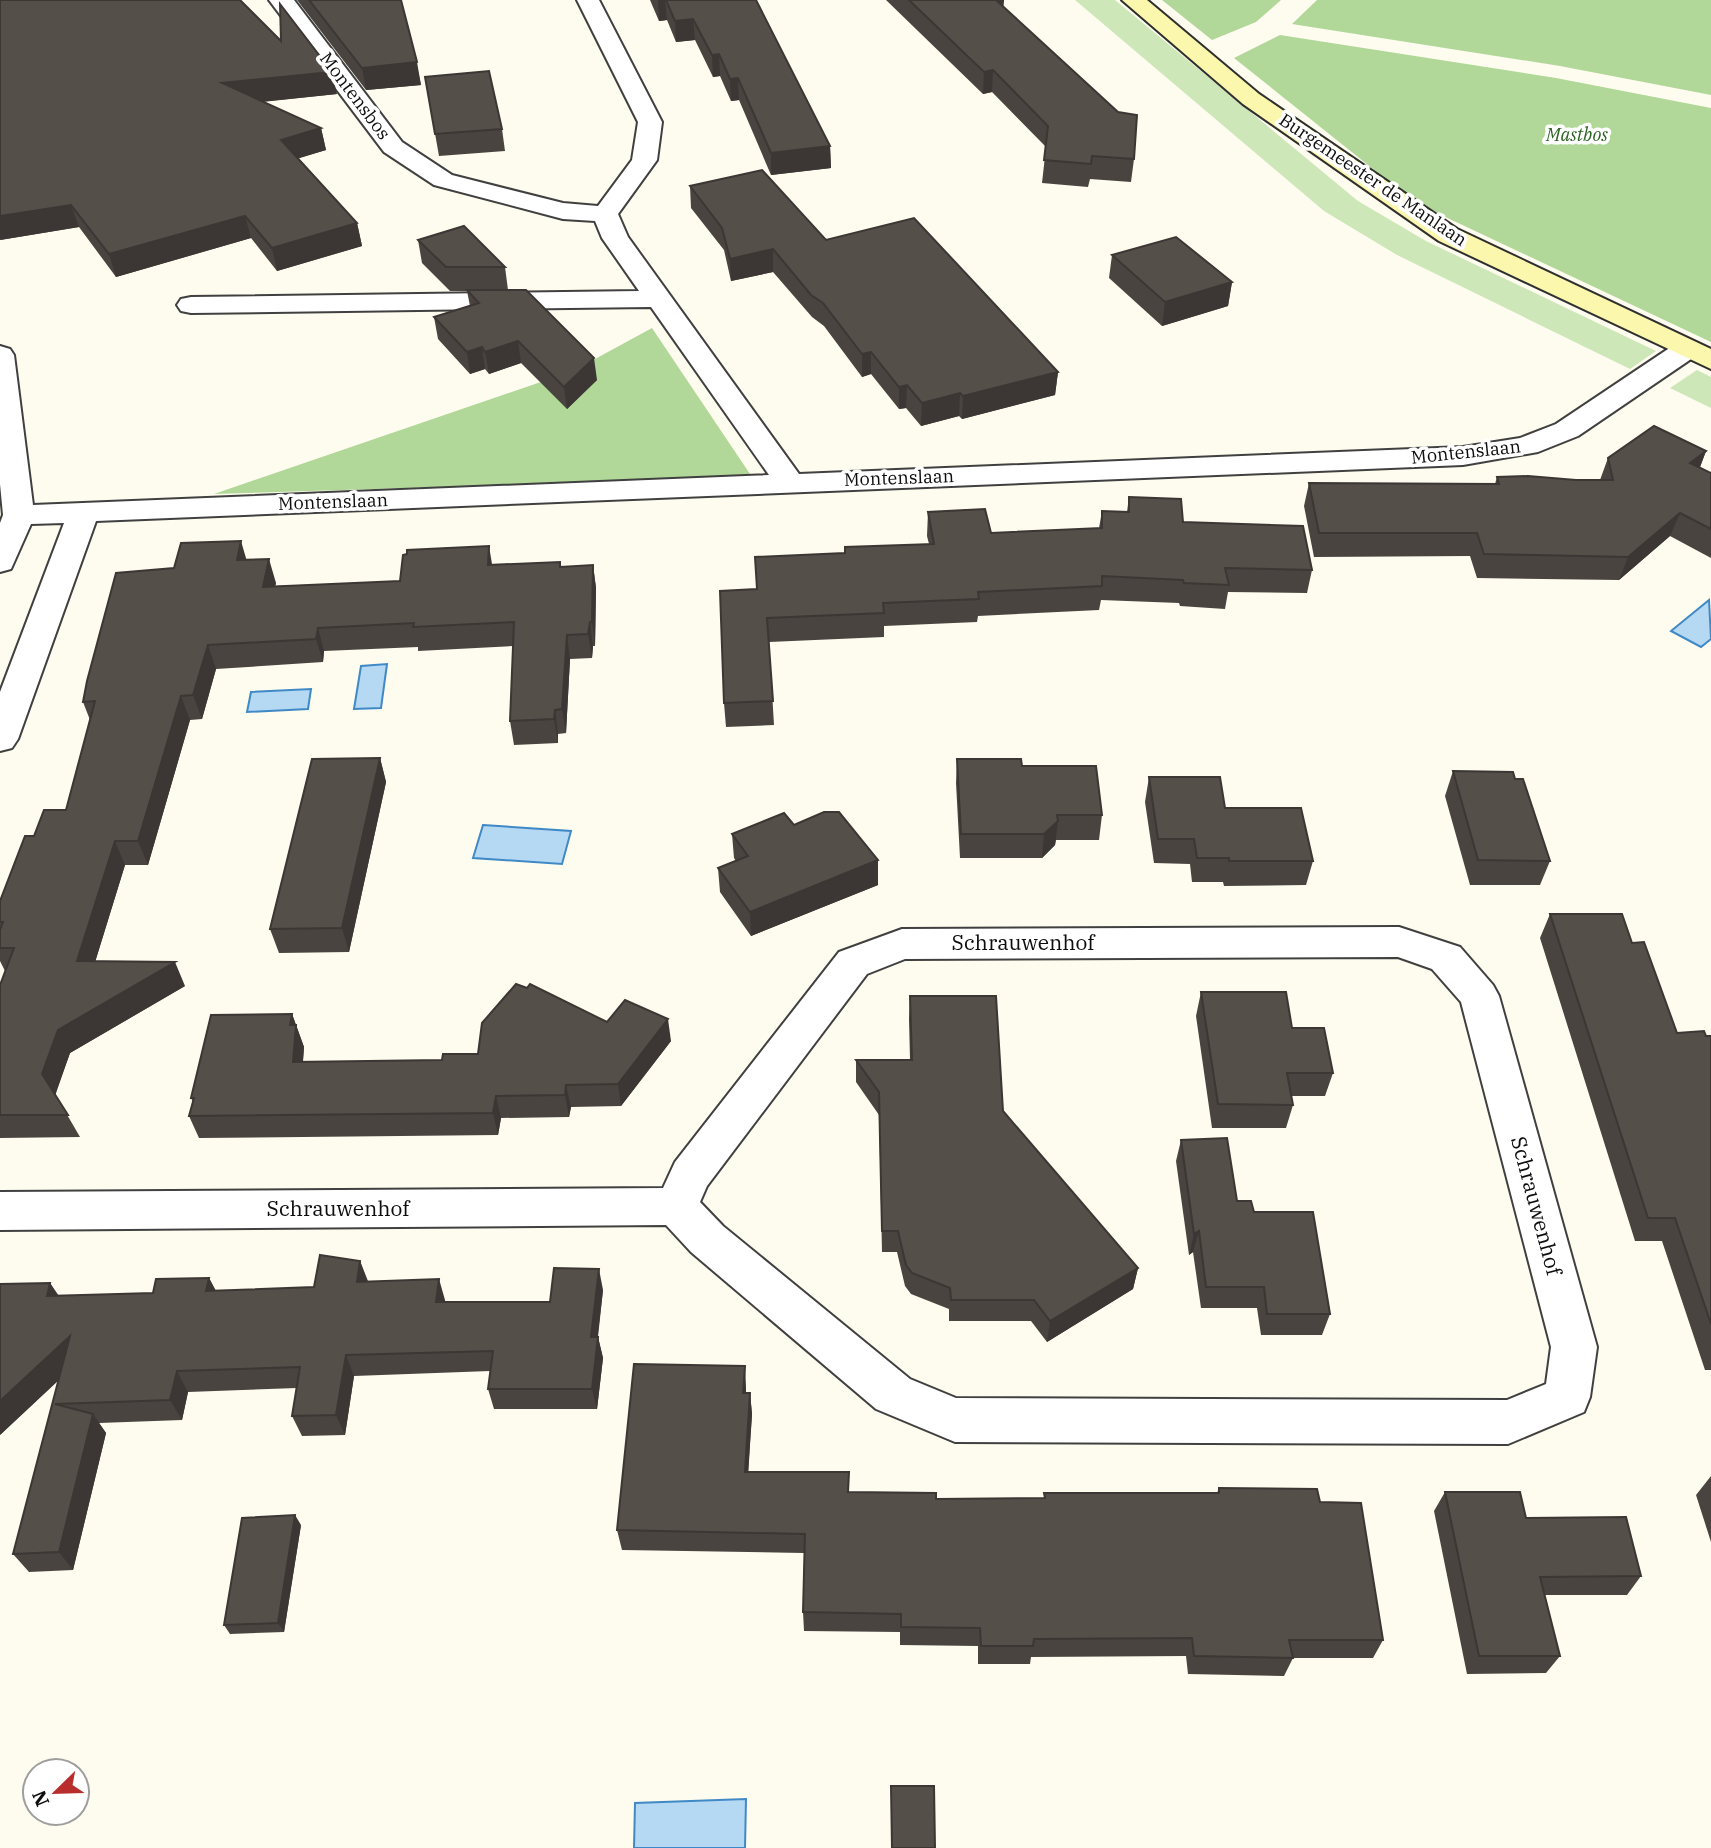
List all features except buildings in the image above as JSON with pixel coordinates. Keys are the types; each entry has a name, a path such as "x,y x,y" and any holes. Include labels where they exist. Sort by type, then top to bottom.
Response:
{"street":[{"name":"Montensbos","path":"280,0 285,3 393,147 433,174 443,180 563,211 605,215"},
{"path":"588,0 650,122 644,160 605,215 615,237 789,482"},
{"name":"Burgemeester de Manlaan","path":"1133,0 1251,99 1448,235 1699,355"},
{"path":"191,305 658,299"},
{"path":"0,355 19,515 0,562"},
{"name":"Montenslaan","path":"19,515 1463,456 1527,446 1567,430 1699,355"},
{"path":"0,739 84,512"},
{"name":"Schrauwenhof","path":"0,1211 676,1206 707,1239 893,1394 955,1420 1508,1422 1567,1397 1574,1347 1479,996 1446,958 1399,942 902,944 853,963 690,1175 676,1206"}],"green space":[{"path":"1075,0 1115,0 1358,201 1426,241 1656,351 1630,369 1397,255 1324,211"},
{"path":"1162,0 1281,0 1256,22 1212,40"},
{"path":"1317,0 1711,0 1711,95 1560,66 1292,24"},
{"name":"Mastbos","path":"1280,35 1556,78 1711,108 1711,342 1437,213 1398,189 1234,58"},
{"path":"652,328 752,477 214,494 573,371"},
{"path":"1697,370 1711,377 1711,408 1670,388"}],"water":[{"path":"1709,600 1711,639 1701,647 1671,631"},
{"path":"387,664 381,708 354,709 361,666"},
{"path":"311,689 308,709 247,712 251,692"},
{"path":"483,825 571,831 562,864 473,858"},
{"path":"746,1799 745,1848 634,1848 635,1803"}]}
